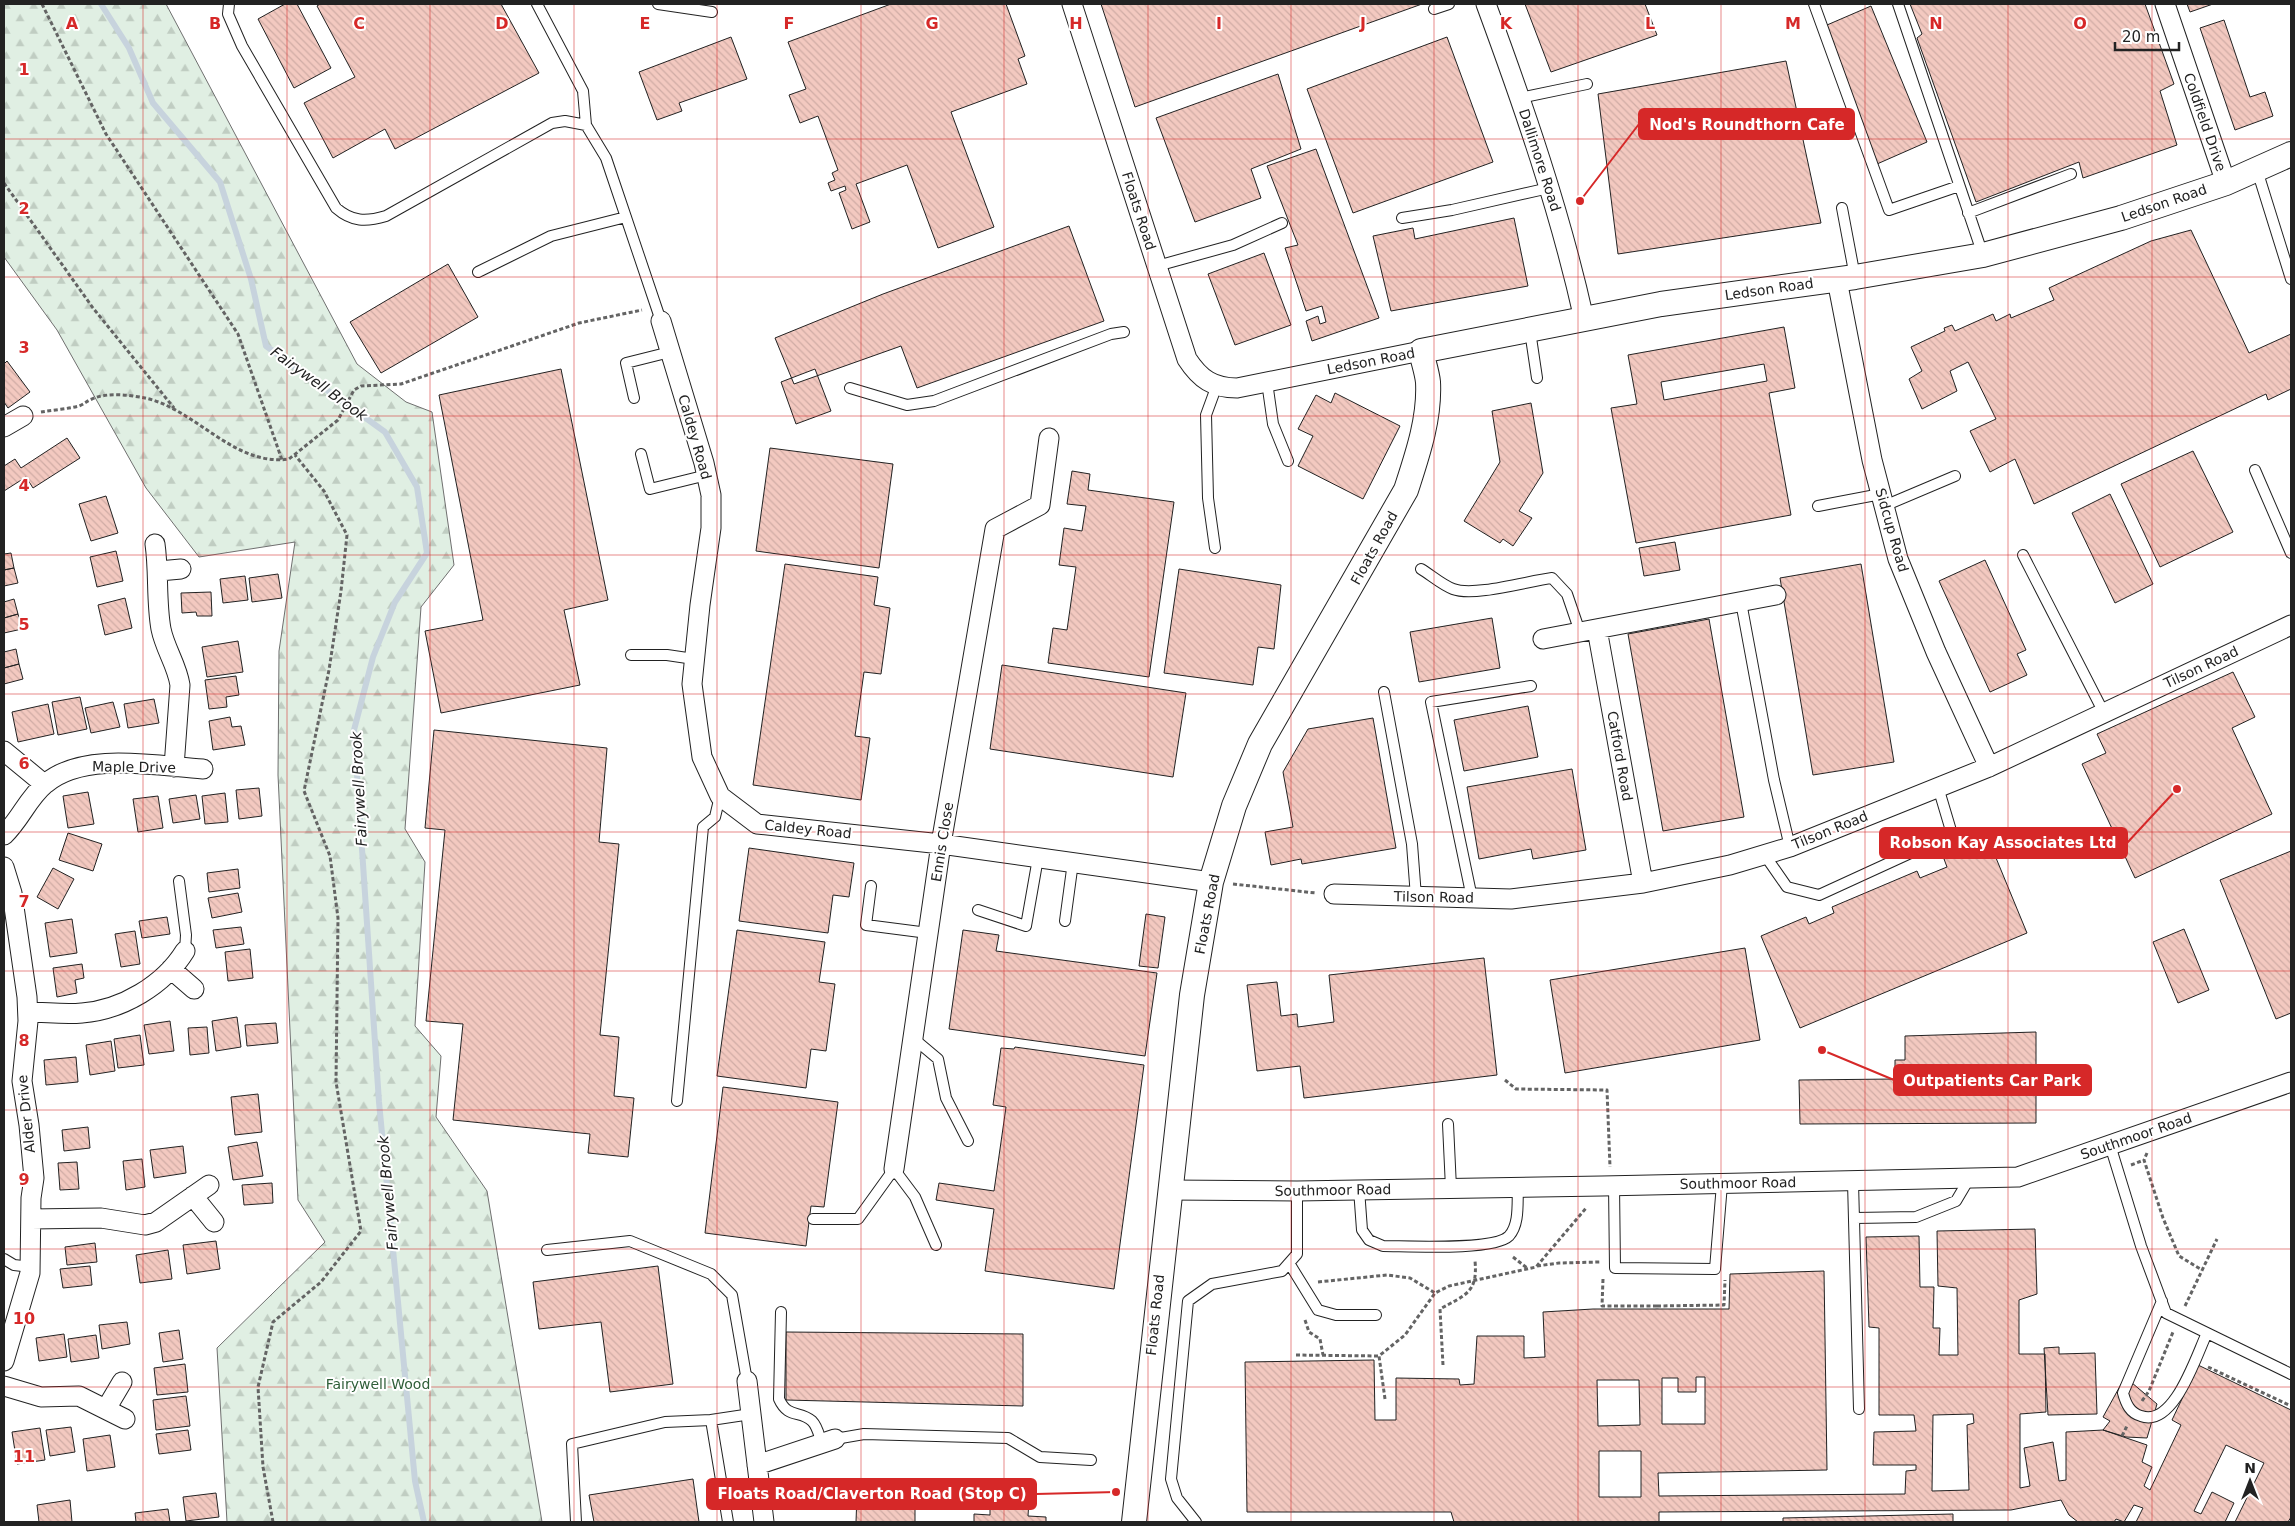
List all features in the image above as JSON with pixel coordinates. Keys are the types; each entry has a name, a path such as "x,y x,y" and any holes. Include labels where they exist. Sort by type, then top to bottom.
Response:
{"street":[{"name":"Floats Road","path":"1072,4 1187,359 1198,376 1217,385 1237,388"},
{"name":"Dallimore Road","path":"1486,4 1520,98 1568,248 1584,319"},
{"name":"Coldfield Drive","path":"2165,4 2226,182"},
{"name":"Ledson Road","path":"1237,388 1661,304 1846,278 1983,255 2121,218 2226,182 2291,154"},
{"name":"Sidcup Road","path":"1846,278 1882,500 1898,559 1936,652 1989,766"},
{"name":"Caldey Road","path":"660,321 707,475 711,495 711,528 692,684 702,757 720,796 757,824 941,844 1211,882"},
{"name":"Floats Road","path":"1134,1522 1169,1190 1192,995 1211,882 1234,806 1260,744 1406,490 1419,450 1426,415 1428,382 1421,352"},
{"path":"4,427 24,416"},
{"name":"Ennis Close","path":"894,1169 941,844 995,529 1040,505 1049,438"},
{"path":"155,544 159,572 161,629 178,674 180,685 174,767"},
{"path":"159,572 181,569"},
{"path":"1542,639 1776,595"},
{"name":"Tilson Road","path":"1334,894 1510,899 1643,883 1730,865 1790,846 1989,766 2291,625"},
{"name":"Catford Road","path":"1589,631 1643,883"},
{"path":"4,751 44,784"},
{"name":"Maple Drive","path":"4,835 44,784 62,772 96,764 203,769"},
{"name":"Alder Drive","path":"4,867 12,893 28,1012 21,1073 34,1178 31,1219 31,1266 4,1361"},
{"path":"28,1012 72,1014 106,1008 134,997 171,969 185,951"},
{"path":"171,969 194,989"},
{"name":"Southmoor Road","path":"1169,1190 1297,1191 1852,1182 2018,1176 2291,1082"},
{"path":"31,1219 101,1218 145,1225 156,1222 209,1185"},
{"path":"193,1196 214,1222"},
{"path":"747,1381 764,1522"},
{"path":"106,1409 122,1382"},
{"path":"4,1386 41,1396 79,1396 125,1419"},
{"path":"757,1465 829,1442"}],"lane":[{"path":"229,4 228,14 242,46 336,208 344,215 355,219 370,221 386,216 552,123 565,121 586,125"},
{"path":"537,4 583,92 586,125 606,158 660,321"},
{"path":"658,4 712,12"},
{"path":"1434,9 1449,4"},
{"path":"1814,4 1889,210 1959,186"},
{"path":"1898,4 1983,255"},
{"path":"1520,98 1587,84"},
{"path":"2257,170 2291,279"},
{"path":"1968,213 2071,174"},
{"path":"1402,218 1452,210 1549,188"},
{"path":"1842,208 1846,278"},
{"path":"478,272 551,236 626,217"},
{"path":"1156,266 1233,245 1282,222"},
{"path":"1530,331 1537,378"},
{"path":"850,388 907,405 934,402 1111,334 1124,332"},
{"path":"634,398 626,362 670,352"},
{"path":"1267,382 1273,424 1288,461"},
{"path":"1215,548 1208,498 1206,415 1217,385"},
{"path":"641,454 650,489 707,475"},
{"path":"2255,470 2291,553"},
{"path":"1818,506 1882,500 1955,476"},
{"path":"2023,555 2104,713"},
{"path":"1421,569 1453,589 1473,593 1552,578 1567,594 1589,631"},
{"path":"1741,602 1774,780 1790,846"},
{"path":"631,655 667,655 694,659"},
{"path":"1472,898 1431,702 1531,686"},
{"path":"1384,692 1412,844 1416,896"},
{"path":"1764,854 1787,887 1819,895 1952,834 1938,787"},
{"path":"676,1101 703,827 715,816 720,796"},
{"path":"978,910 1026,926 1038,858"},
{"path":"1065,921 1073,862"},
{"path":"179,881 186,936 185,951"},
{"path":"872,886 866,925 928,933"},
{"path":"913,1038 938,1059 946,1098 968,1141"},
{"path":"1448,1124 1450,1188"},
{"path":"2110,1145 2141,1246 2166,1313 2291,1374"},
{"path":"894,1169 915,1197 936,1246"},
{"name":"Ennis Close","path":"813,1219 858,1219 894,1169"},
{"path":"1855,1218 1916,1216 1956,1201 1969,1179"},
{"path":"1852,1182 1855,1218 1858,1409"},
{"path":"1608,1186 1615,1268 1715,1269 1722,1184"},
{"path":"1359,1189 1362,1230 1368,1240 1383,1246 1482,1246 1500,1242 1510,1235 1516,1221 1518,1187"},
{"path":"1196,1522 1177,1498 1171,1479 1188,1301 1212,1284 1282,1271 1297,1254 1297,1191"},
{"path":"547,1250 630,1241 711,1274 732,1295 736,1305 747,1381"},
{"path":"4,1259 14,1265 31,1266"},
{"path":"1289,1263 1318,1310 1336,1315 1376,1315"},
{"path":"2162,1301 2124,1393 2126,1403 2134,1414 2145,1418 2161,1416 2173,1405 2207,1333"},
{"path":"781,1312 779,1399 787,1411 810,1420 829,1442 864,1434 1008,1438 1040,1457 1091,1460"},
{"path":"576,1522 572,1444 665,1422 711,1420 751,1414"},
{"path":"711,1420 728,1522"}],"path":[{"path":"42,4 106,134 238,334 282,460"},
{"path":"4,183 93,308 174,408"},
{"path":"24,416 78,406 92,399 112,395 145,398 174,408 242,451 258,457 282,460 295,455 338,420 354,390 361,386 401,384 579,323 633,310 645,310 660,321"},
{"path":"274,1522 263,1467 258,1387 273,1322 321,1282 361,1231 336,1082 338,918 330,856 304,791 329,670 347,535 324,492 295,455"},
{"path":"1211,882 1334,894"},
{"path":"1505,1080 1516,1089 1607,1090 1611,1153 1610,1167 1600,1169 1608,1186 1602,1195 1596,1196 1536,1266"},
{"path":"2144,1160 2163,1218 2179,1256 2202,1270"},
{"path":"2122,1436 2149,1391 2178,1319 2217,1239"},
{"path":"1513,1256 1527,1268"},
{"path":"1443,1365 1440,1309 1465,1295 1477,1279 1475,1261"},
{"path":"1296,1355 1379,1356 1405,1335 1435,1293 1449,1286 1536,1266 1596,1262"},
{"path":"1604,1271 1602,1306 1657,1306 1657,1309"},
{"path":"1304,1288 1323,1280 1387,1275 1410,1278 1435,1293"},
{"path":"1303,1315 1309,1332 1320,1339 1324,1356"},
{"path":"1379,1356 1384,1399"},
{"path":"2200,1363 2291,1406"}],"green space":[{"name":"Fairywell Wood","path":"4,4 166,4 357,364 406,402 432,412 454,565 421,607 405,829 425,862 415,1026 441,1056 436,1117 487,1191 542,1522 227,1522 217,1348 325,1242 298,1200 278,775 279,651 295,542 199,557 146,488 57,330 4,257"}],"building":[{"path":"285,4 297,4 331,68 294,88 258,19"},
{"path":"320,4 501,4 539,73 395,149 385,129 333,158 304,103 355,77 317,6"},
{"path":"891,4 1006,4 1025,56 1018,59 1027,84 951,112 994,227 938,248 907,165 856,184 870,222 852,229 839,193 846,190 845,186 831,191 828,183 835,180 832,173 838,170 818,116 800,123 789,95 806,89 788,42"},
{"path":"1101,4 1422,4 1135,107"},
{"path":"1525,4 1645,4 1657,35 1551,72"},
{"path":"1910,4 2145,4 2174,84 2160,91 2177,145 2083,178 2079,162 1976,202 1917,38 1922,34"},
{"path":"2187,4 2213,4 2190,12"},
{"path":"1871,6 1927,142 1877,164 1827,25"},
{"path":"2224,20 2250,97 2265,92 2273,116 2235,130 2200,28"},
{"path":"731,37 747,79 679,103 682,111 657,120 639,72"},
{"path":"1447,37 1493,162 1353,213 1307,89"},
{"path":"1786,61 1821,223 1618,254 1598,94"},
{"path":"1278,74 1301,149 1251,169 1261,198 1195,222 1156,118"},
{"path":"1316,149 1379,318 1312,341 1306,321 1318,316 1320,324 1326,322 1322,306 1306,311 1285,248 1298,245 1267,166"},
{"path":"1514,218 1528,286 1391,311 1373,236 1413,228 1415,239"},
{"path":"1069,226 1104,321 917,388 901,346 794,384 775,338 883,294"},
{"path":"2191,230 2249,353 2291,334 2291,389 2268,400 2266,394 2034,504 2015,459 1990,472 1970,431 1996,419 1968,362 1950,371 1957,391 1922,409 1909,379 1922,371 1911,347 1945,331 1944,328 1952,325 1955,331 1993,314 1996,321 2010,314 2011,318 2054,300 2049,288 2151,241"},
{"path":"1264,253 1291,325 1235,345 1208,274"},
{"path":"448,264 478,317 381,373 350,322"},
{"path":"1784,327 1795,388 1769,393 1791,515 1636,543 1611,408 1637,404 1628,355","holes":["1764,364 1767,381 1664,400 1661,382"]},
{"path":"7,361 30,392 8,408 4,402 4,364"},
{"path":"561,369 608,600 564,610 580,685 441,713 425,631 483,620 439,395"},
{"path":"815,369 831,411 796,424 781,382"},
{"path":"1335,393 1400,426 1363,499 1298,466 1313,436 1298,429 1316,395 1331,403"},
{"path":"1531,403 1543,473 1519,511 1532,518 1513,546 1503,539 1500,543 1464,521 1500,462 1492,411"},
{"path":"67,438 80,458 33,488 26,477 4,491 4,466 15,459 21,468"},
{"path":"770,448 893,464 879,568 756,551"},
{"path":"2193,451 2233,532 2160,567 2121,484"},
{"path":"1072,471 1090,474 1088,490 1174,502 1149,677 1048,663 1053,628 1067,630 1076,567 1059,565 1064,528 1082,531 1086,506 1067,504"},
{"path":"2110,494 2153,584 2115,603 2072,513"},
{"path":"106,496 118,533 91,541 79,504"},
{"path":"1675,542 1680,570 1644,576 1639,548"},
{"path":"116,551 123,581 97,587 90,557"},
{"path":"11,553 14,568 4,570 4,554"},
{"path":"1985,560 2026,650 2017,654 2027,675 1990,692 1939,581"},
{"path":"785,564 878,577 874,605 890,608 881,674 864,672 855,736 870,738 861,800 753,785"},
{"path":"1861,564 1894,762 1813,775 1780,578"},
{"path":"14,568 18,583 4,586 4,570"},
{"path":"1179,569 1281,585 1274,649 1258,647 1253,685 1164,673"},
{"path":"278,574 282,598 252,602 249,578"},
{"path":"245,576 248,600 223,603 220,579"},
{"path":"211,592 212,616 197,616 196,612 182,613 181,593"},
{"path":"125,598 132,628 105,635 98,605"},
{"path":"14,599 18,614 4,618 4,602"},
{"path":"18,614 22,629 4,633 4,618"},
{"path":"1492,618 1500,668 1419,682 1410,632"},
{"path":"1709,619 1744,817 1663,831 1628,634"},
{"path":"238,641 243,672 207,677 202,647"},
{"path":"16,649 19,664 4,668 4,652"},
{"path":"19,664 23,679 4,684 4,668"},
{"path":"1002,665 1186,693 1173,777 990,749"},
{"path":"2233,672 2255,717 2232,728 2272,814 2135,878 2082,764 2106,753 2097,734"},
{"path":"236,676 239,695 226,697 227,707 209,709 205,680"},
{"path":"80,697 87,729 58,735 52,702"},
{"path":"154,699 159,723 128,728 124,704"},
{"path":"113,702 120,727 91,733 85,708"},
{"path":"48,704 54,734 18,742 12,712"},
{"path":"1528,706 1538,757 1464,771 1454,720"},
{"path":"230,717 232,727 241,726 245,745 213,750 209,721"},
{"path":"1373,718 1396,848 1302,864 1301,859 1271,865 1265,832 1293,827 1283,772 1308,729"},
{"path":"434,730 607,748 599,842 619,844 600,1035 619,1037 614,1096 634,1098 628,1157 588,1153 590,1134 453,1120 463,1024 426,1021 445,830 425,828"},
{"path":"1572,769 1586,850 1533,859 1531,849 1479,859 1467,787"},
{"path":"259,788 262,816 239,819 236,790"},
{"path":"88,792 94,824 68,828 63,796"},
{"path":"225,793 228,822 205,824 202,796"},
{"path":"196,795 200,819 173,823 169,799"},
{"path":"158,796 163,828 138,832 133,799"},
{"path":"68,833 102,844 93,871 59,860"},
{"path":"1989,841 2027,933 1800,1028 1761,936 1806,917 1809,924 1834,913 1832,907 1917,871 1920,878 1947,867 1944,859"},
{"path":"749,848 854,863 849,897 833,895 828,933 739,921"},
{"path":"2291,851 2291,1013 2276,1019 2220,880"},
{"path":"53,868 74,879 58,909 37,897"},
{"path":"238,869 240,888 209,892 207,873"},
{"path":"238,893 242,912 212,918 208,898"},
{"path":"1146,914 1165,917 1158,968 1139,966"},
{"path":"167,917 170,934 142,938 139,921"},
{"path":"72,919 77,953 50,957 45,923"},
{"path":"241,927 244,944 216,948 213,930"},
{"path":"2184,929 2209,990 2178,1003 2153,942"},
{"path":"737,930 825,942 819,982 835,984 826,1051 811,1049 806,1088 717,1076"},
{"path":"963,930 999,935 996,951 1157,973 1145,1056 949,1029"},
{"path":"135,931 140,964 121,967 115,934"},
{"path":"1745,948 1760,1040 1565,1073 1550,980"},
{"path":"250,949 253,978 228,981 225,952"},
{"path":"1484,958 1497,1075 1304,1098 1300,1066 1257,1071 1247,985 1277,982 1281,1016 1297,1014 1298,1027 1334,1022 1329,975"},
{"path":"82,964 84,978 75,980 77,993 57,997 53,968"},
{"path":"237,1017 241,1047 216,1051 212,1021"},
{"path":"170,1021 174,1051 149,1054 144,1025"},
{"path":"276,1023 278,1043 247,1046 245,1025"},
{"path":"207,1027 209,1053 190,1055 188,1028"},
{"path":"2036,1032 2036,1123 1800,1124 1799,1080 1895,1079 1895,1060 1905,1060 1905,1036"},
{"path":"140,1035 144,1065 118,1068 114,1039"},
{"path":"111,1041 115,1071 90,1075 86,1045"},
{"path":"1015,1047 1144,1065 1114,1289 985,1271 994,1209 936,1200 939,1183 994,1191 1006,1107 993,1105 1001,1048 1014,1049"},
{"path":"76,1057 78,1082 46,1085 44,1060"},
{"path":"723,1087 838,1102 824,1207 811,1206 806,1246 705,1233"},
{"path":"258,1094 262,1132 235,1135 231,1097"},
{"path":"88,1127 90,1148 64,1151 62,1130"},
{"path":"257,1142 263,1176 233,1180 228,1147"},
{"path":"183,1146 186,1173 154,1178 150,1150"},
{"path":"142,1159 145,1187 126,1190 123,1161"},
{"path":"77,1162 79,1189 60,1190 58,1163"},
{"path":"272,1183 273,1203 244,1205 242,1185"},
{"path":"2035,1229 2037,1294 2019,1300 2019,1354 2045,1354 2046,1412 2020,1414 2020,1488 2030,1486 2024,1448 2053,1442 2059,1481 2066,1480 2066,1432 2103,1430 2147,1445 2142,1462 2152,1467 2144,1486 2150,1490 2181,1425 2172,1420 2198,1365 2291,1410 2291,1517 2288,1522 2235,1522 2264,1463 2226,1445 2194,1511 2201,1514 2212,1492 2234,1503 2225,1522 2136,1522 2143,1508 2134,1505 2124,1522 2116,1519 2114,1522 2078,1522 2069,1515 2061,1500 2011,1510 1659,1512 1659,1522 1454,1522 1451,1512 1247,1512 1245,1362 1374,1360 1375,1420 1396,1420 1396,1378 1459,1379 1460,1385 1474,1384 1477,1336 1524,1336 1524,1358 1545,1357 1543,1312 1593,1309 1729,1309 1730,1274 1824,1271 1827,1470 1658,1473 1659,1496 1905,1494 1906,1471 1916,1470 1916,1465 1873,1465 1874,1432 1916,1431 1914,1415 1879,1415 1879,1328 1869,1327 1866,1237 1919,1236 1920,1287 1934,1287 1933,1328 1940,1328 1939,1355 1958,1355 1957,1288 1938,1286 1937,1231","holes":["1696,1377 1705,1377 1705,1424 1662,1424 1662,1378 1678,1378 1678,1392 1696,1392","1597,1380 1639,1380 1640,1425 1598,1426","1973,1414 1974,1423 1967,1425 1969,1490 1932,1491 1933,1415","1599,1451 1641,1451 1641,1497 1599,1497"]},
{"path":"216,1241 220,1269 187,1274 183,1245"},
{"path":"95,1243 97,1262 67,1265 65,1247"},
{"path":"168,1250 172,1279 140,1283 136,1255"},
{"path":"90,1266 92,1285 63,1288 60,1269"},
{"path":"658,1266 673,1384 610,1392 601,1322 539,1329 533,1282"},
{"path":"127,1322 130,1344 102,1349 99,1325"},
{"path":"179,1330 183,1359 163,1362 159,1333"},
{"path":"786,1332 1023,1334 1023,1406 786,1400"},
{"path":"64,1334 67,1357 39,1361 36,1338"},
{"path":"96,1335 99,1358 71,1362 68,1339"},
{"path":"2059,1347 2059,1354 2095,1353 2097,1414 2048,1415 2044,1348"},
{"path":"185,1364 188,1392 157,1395 154,1368"},
{"path":"2125,1377 2157,1404 2147,1438 2126,1437 2103,1430 2110,1421 2103,1417"},
{"path":"186,1396 190,1426 156,1430 153,1400"},
{"path":"71,1427 75,1452 50,1456 46,1430"},
{"path":"40,1428 45,1460 17,1464 12,1432"},
{"path":"188,1430 191,1450 159,1454 156,1434"},
{"path":"110,1435 115,1467 87,1471 83,1439"},
{"path":"693,1479 699,1522 594,1522 589,1495"},
{"path":"216,1493 219,1517 186,1521 183,1497"},
{"path":"857,1494 915,1496 915,1522 856,1522"},
{"path":"1005,1494 1017,1494 1017,1500 1029,1500 1028,1516 1046,1517 1046,1522 974,1522 974,1514 990,1515 990,1498 1005,1499"},
{"path":"70,1500 72,1522 39,1522 37,1505"},
{"path":"168,1509 170,1522 136,1522 135,1513"},
{"path":"1953,1514 1953,1522 1783,1522 1783,1518"}],"waterway":[{"name":"Fairywell Brook","path":"101,4 129,48 153,103 220,182 251,279 266,346 385,432 417,487 427,553 395,602 373,657 354,730 379,1102 415,1481 424,1522"}],"place":[{"name":"Nod's Roundthorn Cafe","path":"1580,201"},
{"name":"Robson Kay Associates Ltd","path":"2177,789"},
{"name":"Outpatients Car Park","path":"1822,1050"},
{"name":"Floats Road/Claverton Road (Stop C)","path":"1116,1492"}]}
